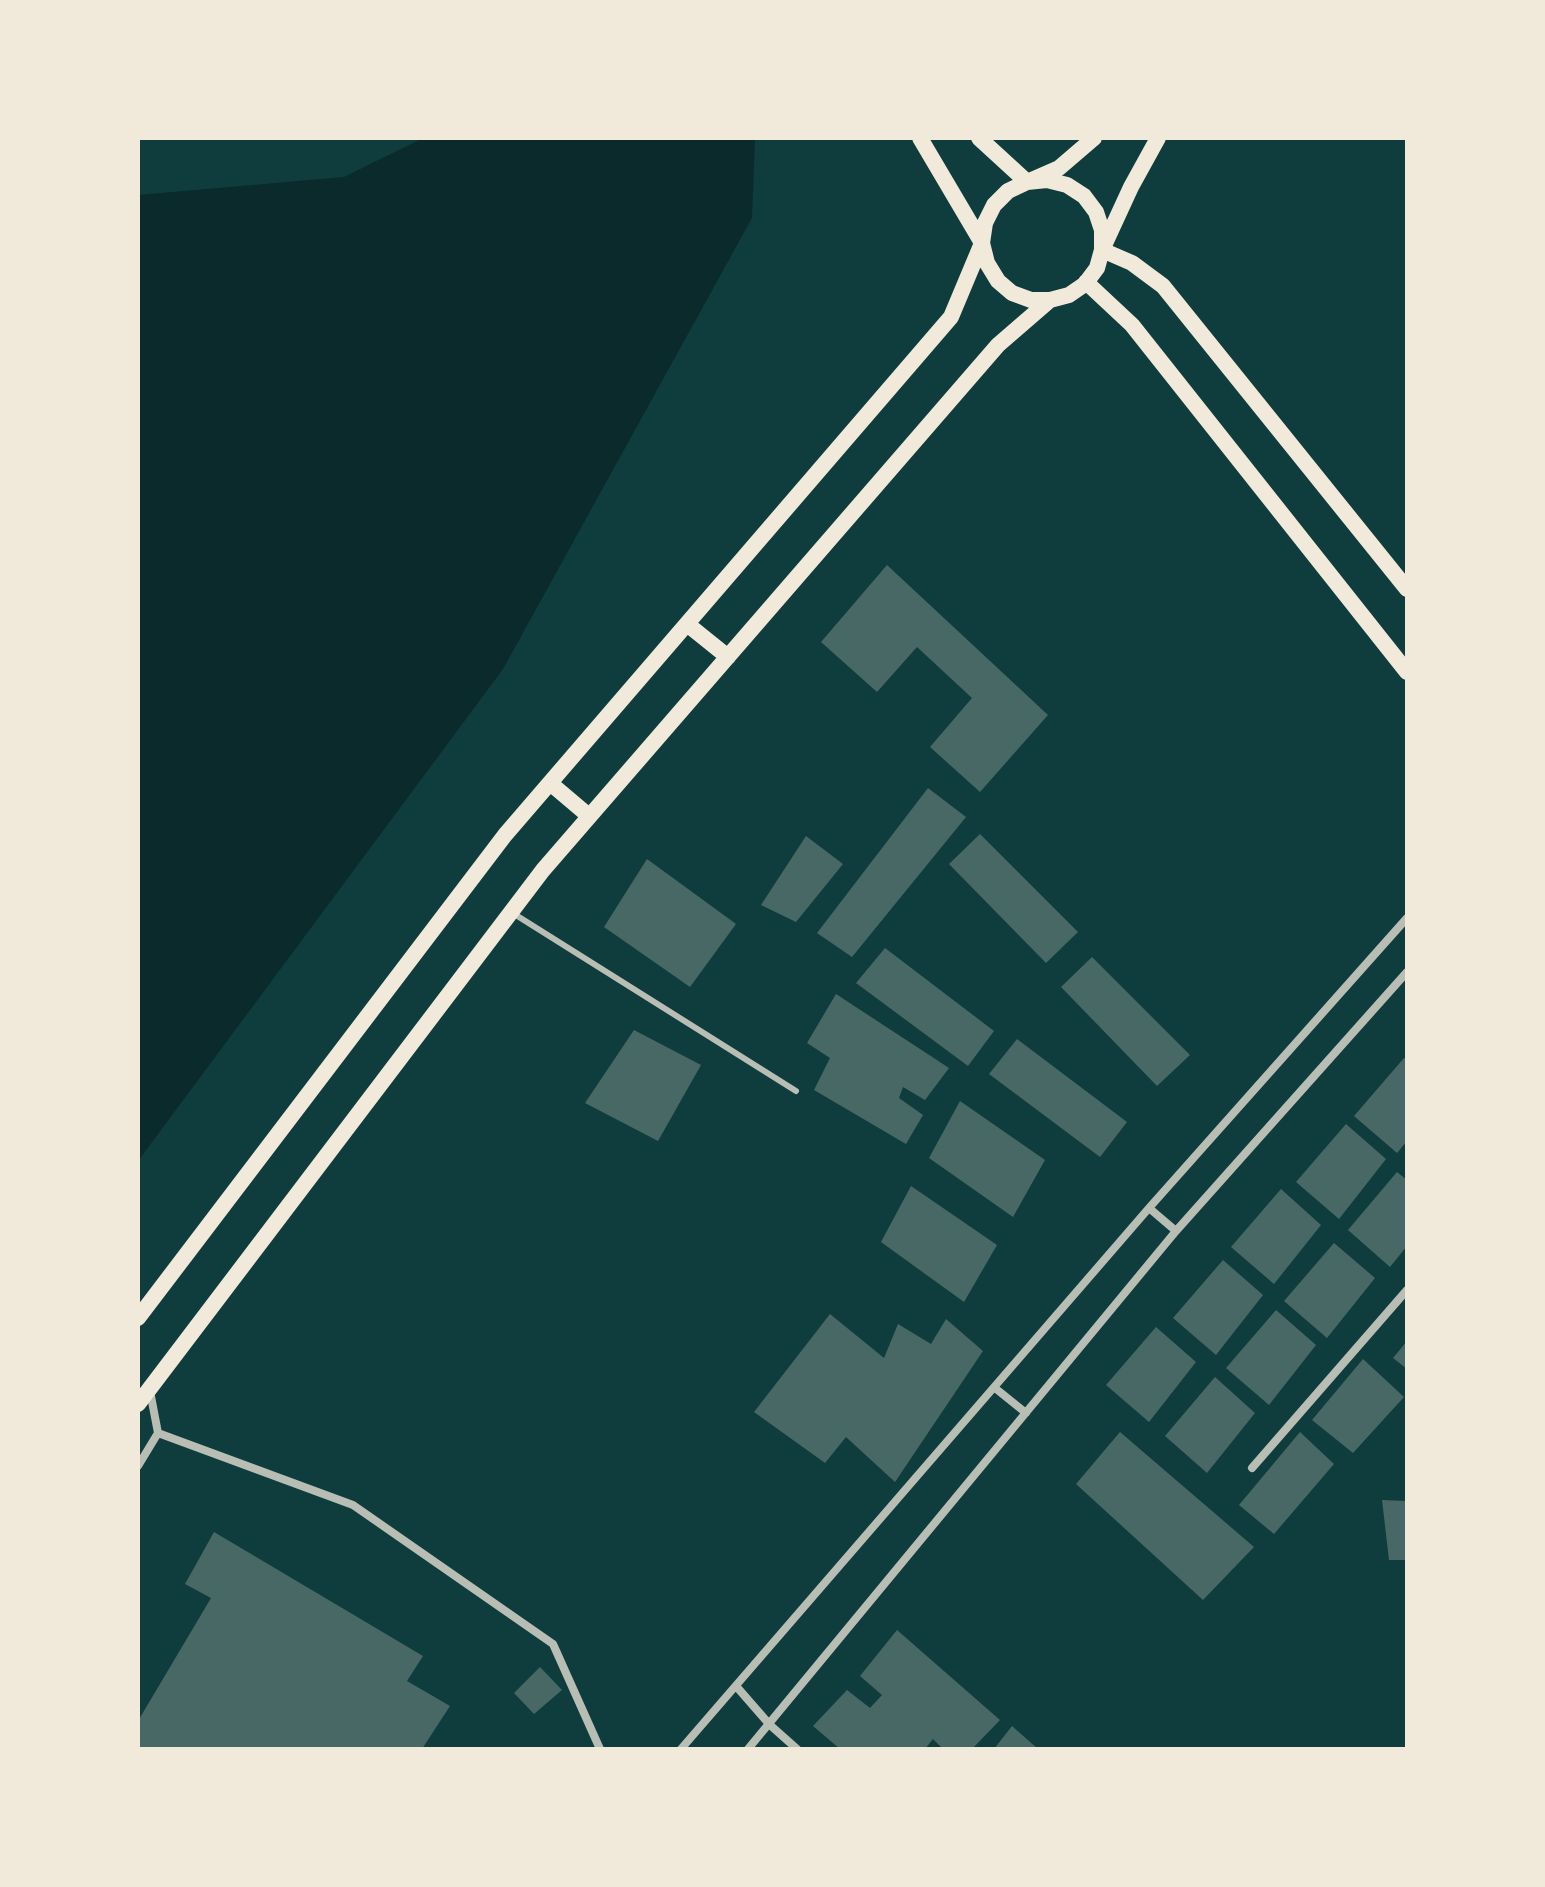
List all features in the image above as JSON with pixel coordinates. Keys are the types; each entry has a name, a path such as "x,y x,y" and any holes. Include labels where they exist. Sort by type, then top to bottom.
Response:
{"main road":[{"path":"920,138 982,243 987,263 998,281 1012,293 1031,300 1050,300 1069,295 1086,282 1097,268 1131,187 1158,138"},
{"path":"979,138 1027,182 1047,180 1067,185 1084,196 1096,212 1102,230 1102,250"},
{"path":"138,1318 486,859 951,317 982,243 985,223 994,205 1008,191 1059,168 1094,138"},
{"path":"1102,250 1132,263 1163,286 1407,589"},
{"path":"1086,282 1132,325 1407,672"},
{"path":"138,1404 511,912 589,816 998,345 1050,300"},
{"path":"687,624 728,657"},
{"path":"550,783 589,816"}],"street":[{"path":"681,1749 1149,1208 1407,918"},
{"path":"748,1749 1176,1231 1407,972"},
{"path":"1149,1208 1176,1231"},
{"path":"1252,1468 1407,1290"},
{"path":"995,1388 1026,1413"},
{"path":"138,1466 158,1433 149,1390"},
{"path":"158,1433 353,1505 553,1644 600,1749"},
{"path":"736,1686 770,1725 797,1749"}],"lane":[{"path":"511,912 796,1091"}],"water":[{"path":"423,138 755,138 752,218 503,669 138,1161 138,195 344,177"}],"building":[{"path":"887,565 1048,715 980,792 930,747 972,698 917,647 877,692 821,642"},
{"path":"928,788 966,817 852,957 817,933"},
{"path":"980,834 1078,932 1046,963 949,864"},
{"path":"806,836 843,864 796,922 761,905"},
{"path":"647,859 736,924 690,987 604,927"},
{"path":"885,948 994,1031 968,1066 856,983"},
{"path":"1092,957 1190,1055 1157,1086 1061,987"},
{"path":"836,994 949,1068 925,1100 903,1087 899,1098 923,1115 906,1144 814,1090 830,1058 807,1043"},
{"path":"634,1030 701,1065 658,1141 585,1103"},
{"path":"1017,1039 1127,1122 1100,1157 989,1074"},
{"path":"1404,1058 1407,1060 1407,1141 1397,1153 1354,1116"},
{"path":"960,1101 1045,1160 1013,1217 929,1158"},
{"path":"1346,1124 1386,1159 1339,1219 1296,1182"},
{"path":"1397,1172 1407,1180 1407,1246 1390,1267 1348,1230"},
{"path":"911,1186 997,1245 964,1302 881,1242"},
{"path":"1281,1189 1321,1225 1274,1284 1231,1247"},
{"path":"1334,1243 1375,1278 1327,1338 1284,1301"},
{"path":"1223,1260 1263,1295 1216,1355 1173,1318"},
{"path":"1276,1310 1316,1345 1269,1405 1226,1368"},
{"path":"830,1314 884,1358 898,1324 931,1344 946,1319 983,1351 895,1482 846,1437 825,1463 754,1412"},
{"path":"1156,1327 1196,1362 1149,1422 1106,1385"},
{"path":"1407,1341 1407,1369 1393,1358"},
{"path":"1363,1359 1404,1397 1353,1453 1312,1420"},
{"path":"1215,1377 1255,1413 1207,1473 1165,1436"},
{"path":"1120,1432 1254,1547 1203,1600 1076,1484"},
{"path":"1300,1432 1334,1464 1274,1534 1239,1505"},
{"path":"1382,1500 1407,1501 1407,1560 1389,1560"},
{"path":"214,1532 423,1656 407,1681 450,1706 422,1749 138,1749 138,1721 211,1598 185,1584"},
{"path":"897,1630 1000,1720 972,1749 943,1749 933,1739 925,1749 840,1749 813,1726 847,1690 870,1708 882,1695 860,1676"},
{"path":"540,1667 562,1690 534,1714 514,1693"},
{"path":"1012,1726 1038,1749 994,1749"}]}
